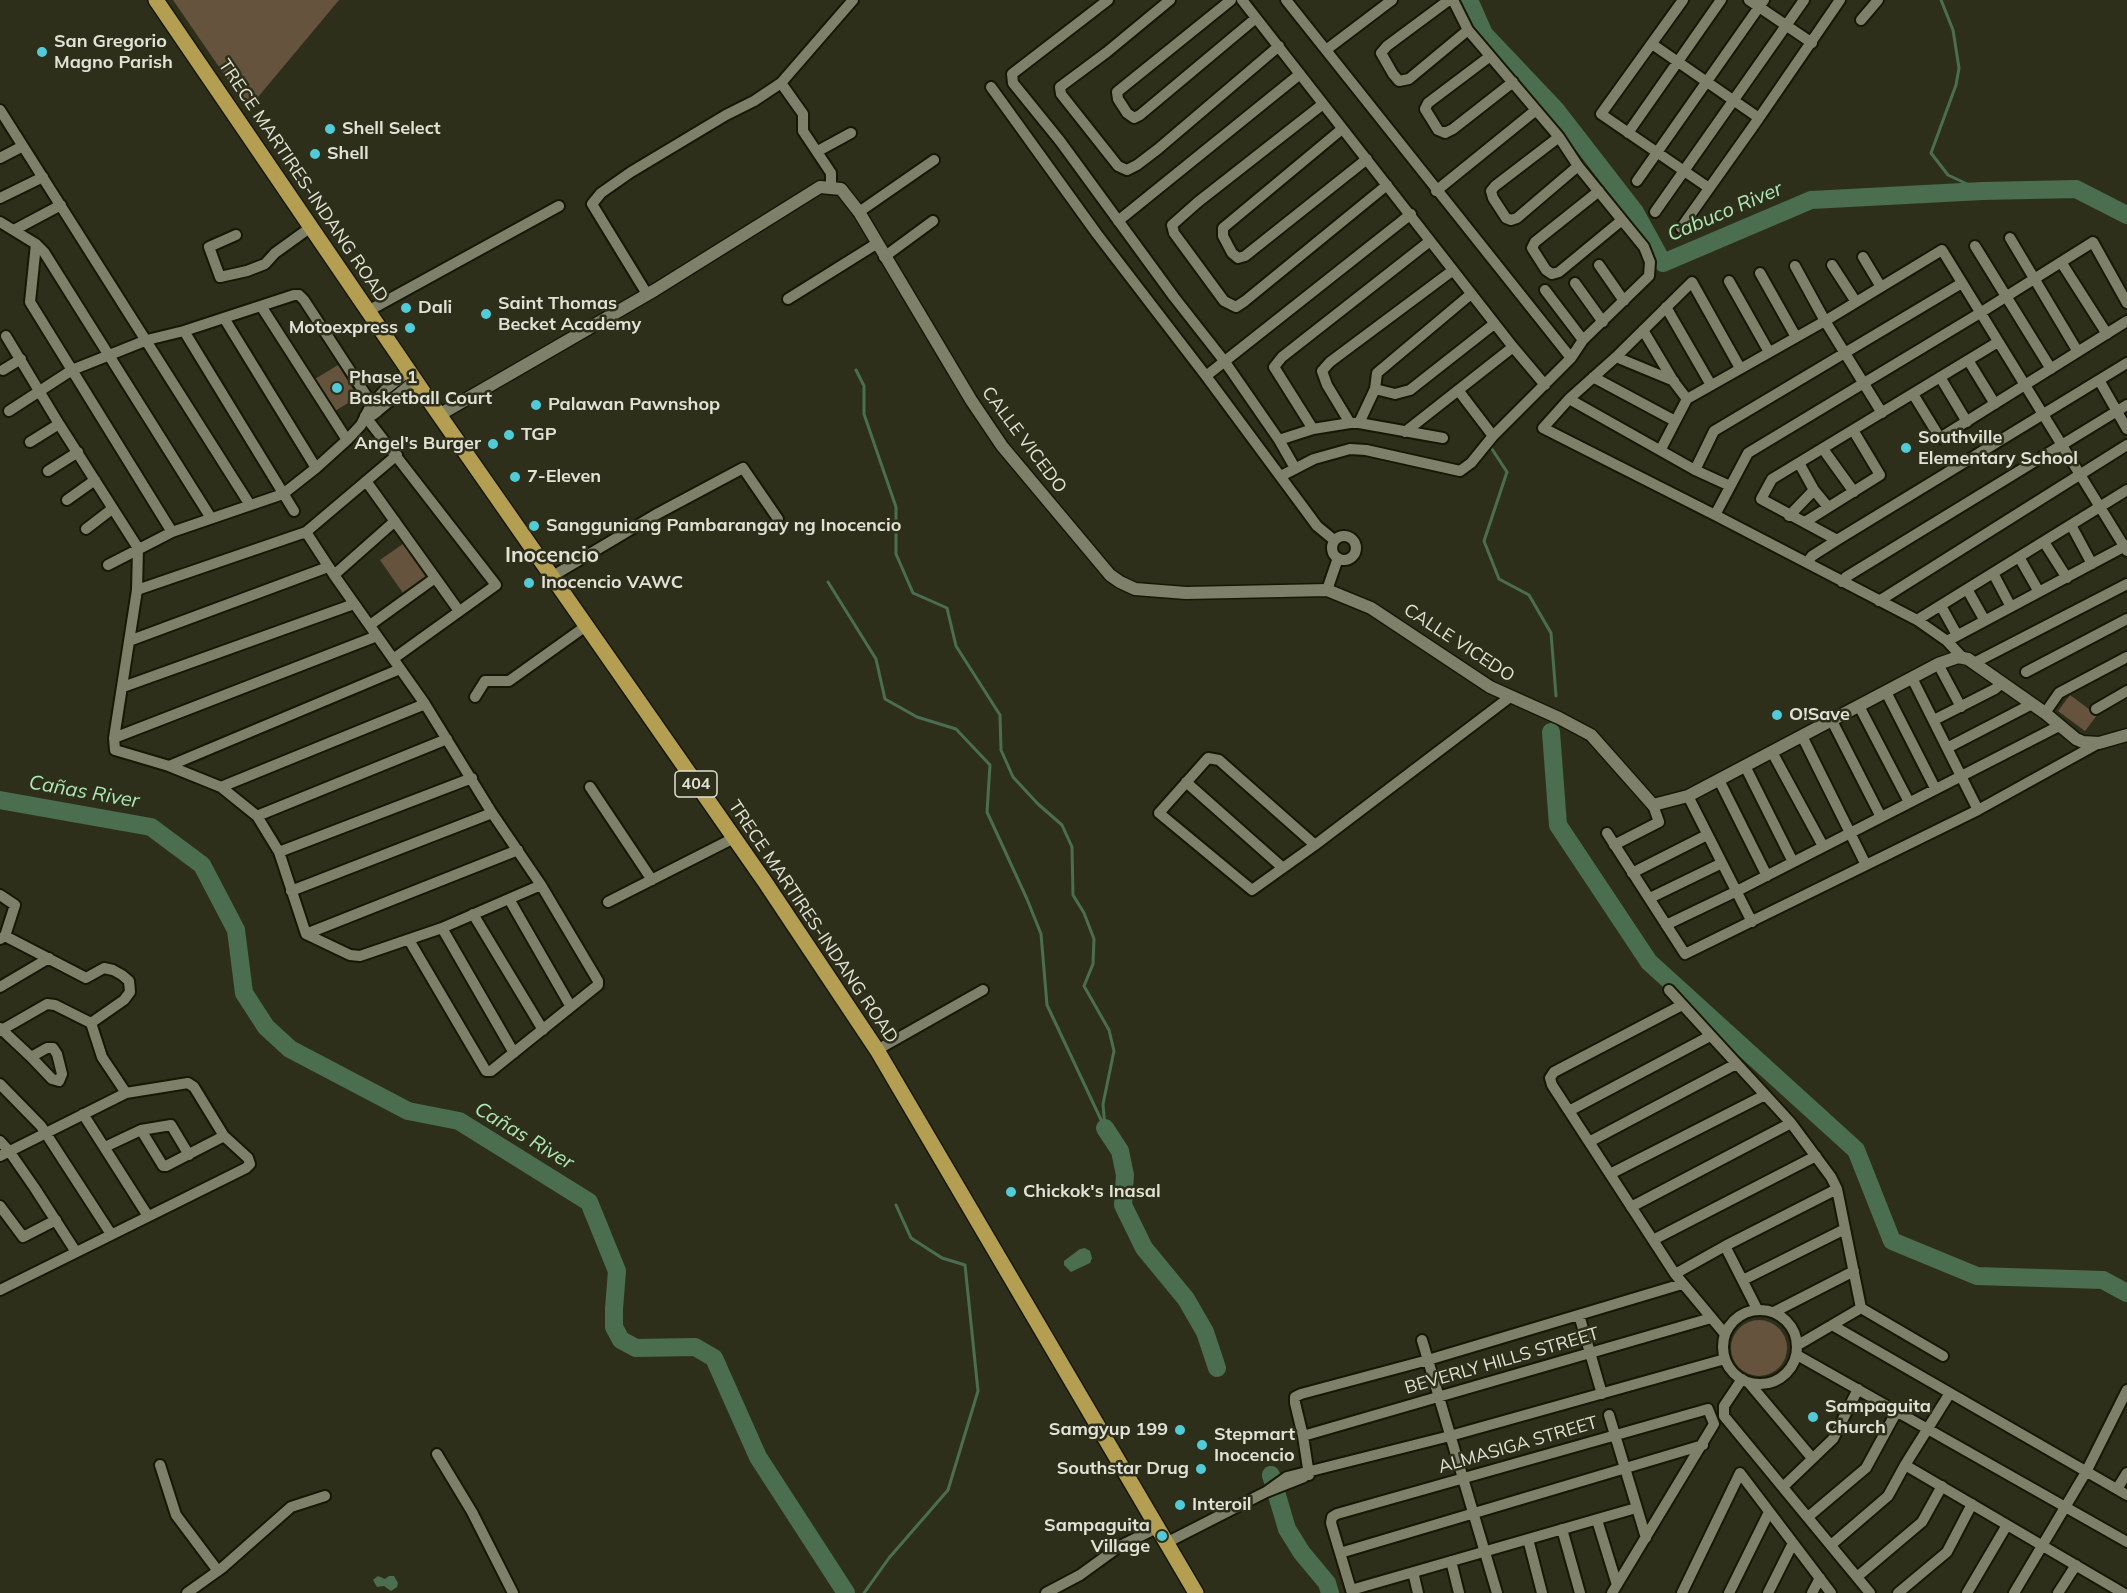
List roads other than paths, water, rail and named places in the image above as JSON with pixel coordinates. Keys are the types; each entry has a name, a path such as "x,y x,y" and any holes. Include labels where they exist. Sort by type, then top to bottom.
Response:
{"main road":[{"name":"TRECE MARTIRES-INDANG ROAD","path":"156,0 412,376 734,838 877,1050 1196,1593"}],"street":[{"path":"647,294 592,204 601,193 631,172 781,83 853,0"},
{"path":"1108,0 1012,74 1013,83 1060,141 1174,297 1226,362 1279,440 1295,468"},
{"path":"1170,0 1060,87 1061,94 1118,166 1127,170 1158,149 1280,46"},
{"path":"1231,0 1117,92 1118,99 1127,113 1134,118 1140,115 1256,18"},
{"path":"1242,0 1411,214 1494,324 1545,385"},
{"path":"1286,0 1571,358"},
{"path":"1326,50 1392,0"},
{"path":"1281,476 1322,456 1350,449 1366,450 1460,471 1471,463 1493,436 1571,358 1583,340 1646,281 1651,269 1648,254 1578,166 1559,137 1468,30 1451,0 1387,46 1382,53 1399,81 1409,79 1468,30"},
{"path":"1683,0 1601,114 1709,188"},
{"path":"1628,133 1721,0"},
{"path":"1749,0 1761,4 1812,43"},
{"path":"1655,212 1804,0"},
{"path":"1682,228 1840,0"},
{"path":"1860,20 1878,0"},
{"path":"1637,181 1761,4"},
{"path":"1652,44 1759,118"},
{"path":"1489,57 1428,103 1425,109 1438,130 1445,133 1453,129 1513,82"},
{"path":"1118,221 1300,74"},
{"path":"439,415 647,294 820,187 831,188 831,173 803,131 803,114 781,83"},
{"path":"991,87 1097,234 1317,526 1334,540"},
{"path":"1323,104 1172,225 1174,233 1224,302 1236,307 1245,301 1387,185"},
{"path":"1436,191 1536,110"},
{"path":"1,115 61,205 250,505"},
{"path":"1342,129 1223,228 1223,236 1232,253 1238,258 1245,256 1366,159"},
{"path":"818,151 851,133"},
{"path":"1559,137 1491,191 1506,218 1511,220 1517,218 1578,166"},
{"path":"0,158 23,146"},
{"path":"859,212 934,160"},
{"path":"0,198 42,177"},
{"name":"CALLE VICEDO","path":"831,188 841,189 859,212 971,400 1002,446 1110,575 1135,589 1186,593 1327,590 1371,608 1490,687 1591,735 1653,805"},
{"path":"1599,191 1535,242 1532,248 1546,270 1552,274 1559,272 1622,220"},
{"path":"14,230 61,205"},
{"path":"369,311 558,206"},
{"path":"1206,376 1411,214"},
{"path":"884,257 933,221"},
{"path":"0,222 45,252 211,518"},
{"path":"236,235 210,247 220,277 265,264 275,253 311,227"},
{"path":"2010,238 2032,279 2078,352"},
{"path":"1313,429 1274,367 1282,357 1430,241"},
{"path":"1715,514 1748,453 2093,242 2127,303"},
{"path":"36,244 30,302 172,532"},
{"path":"788,299 876,244"},
{"path":"1975,246 2051,369"},
{"path":"1661,449 1687,399 1825,321 1942,250 2126,548 1947,641"},
{"path":"1863,257 1881,287"},
{"path":"2061,262 2107,334"},
{"path":"1599,265 1624,301"},
{"path":"1832,265 1856,302"},
{"path":"1795,266 1825,321 1882,413"},
{"path":"1355,423 1327,385 1322,371 1330,362 1452,270"},
{"path":"1760,273 1796,337"},
{"path":"1729,281 1769,352"},
{"path":"1740,368 1692,282 1616,357 1569,399 1543,428 1715,514 1917,620 1947,641 1962,657 2045,713 2076,739 2099,743"},
{"path":"1575,283 1603,322"},
{"path":"1695,470 1714,431 1962,284"},
{"path":"1545,290 1583,340"},
{"path":"1355,423 1375,389 1377,373 1471,294"},
{"path":"9,411 72,370 147,340 184,331 299,295 369,415 496,585 393,659"},
{"path":"261,306 347,440"},
{"path":"1666,308 1711,385"},
{"path":"224,318 316,468"},
{"path":"1913,394 1940,438 2127,321"},
{"path":"1375,389 1395,394 1410,390 1494,324"},
{"path":"1643,330 1674,382 1687,399"},
{"path":"184,331 294,511"},
{"path":"6,336 138,548 136,590 114,738 115,750 169,766 221,787 257,816 279,852 306,934 340,951 360,956 409,940 541,885"},
{"path":"1837,540 1761,499 1772,479 1998,342"},
{"path":"1405,432 1513,347"},
{"path":"1616,357 1674,382"},
{"path":"3,370 21,360"},
{"path":"1968,360 1995,404"},
{"path":"1807,562 1812,556 1837,540 2127,363"},
{"path":"108,565 172,532 284,494 347,440 369,415 386,388 412,376"},
{"path":"1593,377 1675,422"},
{"path":"1940,377 1967,422"},
{"path":"2099,380 2127,429"},
{"path":"1458,390 1493,436"},
{"path":"1569,399 1695,470 1730,486"},
{"path":"1842,582 2127,405"},
{"path":"1279,440 1313,429 1355,423 1443,438"},
{"path":"30,442 59,424"},
{"path":"1805,522 1880,475 1853,430"},
{"path":"1879,602 2127,445"},
{"path":"1823,449 1854,492"},
{"path":"48,471 78,452"},
{"path":"136,590 306,532 397,455"},
{"path":"1799,463 1814,490 1828,507"},
{"path":"551,577 655,515 743,468 778,519"},
{"path":"67,500 95,480"},
{"path":"366,481 459,612"},
{"path":"1789,516 1814,490"},
{"path":"1917,620 2127,490"},
{"path":"86,529 112,509"},
{"path":"129,641 331,571 395,521"},
{"path":"2071,525 2092,564"},
{"path":"306,532 425,704 492,813 541,885 598,981 598,986 491,1071 486,1071 409,940"},
{"path":"1347,536 1356,545 1352,556 1345,560 1338,558 1332,550 1334,540 1347,536"},
{"path":"2044,542 2067,578"},
{"path":"2019,557 2039,592"},
{"path":"1327,590 1338,558"},
{"path":"1993,573 2011,607"},
{"path":"370,625 435,578"},
{"path":"1974,663 2127,584"},
{"path":"1967,589 1985,621"},
{"path":"123,687 354,604"},
{"path":"1941,606 1958,635"},
{"path":"2026,672 2127,619"},
{"path":"475,697 485,681 509,681 586,626"},
{"path":"114,738 377,636"},
{"path":"1614,845 1659,822 1653,805 1688,796 1938,664 1962,657"},
{"path":"2045,713 2059,693 2127,657"},
{"path":"1938,664 1961,707"},
{"path":"169,766 400,669"},
{"path":"1912,678 1978,810"},
{"path":"1934,720 1995,689 2002,683"},
{"path":"1886,692 1935,788"},
{"path":"2096,709 2127,692"},
{"path":"1316,844 1219,760 1208,758 1158,813 1252,890 1316,844 1510,697"},
{"path":"221,787 425,704"},
{"path":"1947,748 2032,704"},
{"path":"1859,706 1909,802"},
{"path":"1832,721 1881,817"},
{"path":"1666,925 1767,876 2059,726"},
{"path":"1606,833 1685,954 1978,810 2099,743 2127,735"},
{"path":"1802,736 1866,866"},
{"path":"257,816 447,739"},
{"path":"1772,752 1823,846"},
{"path":"1745,766 1793,862"},
{"path":"279,852 472,778"},
{"path":"1719,780 1767,876"},
{"path":"1186,782 1283,868"},
{"path":"590,787 652,880"},
{"path":"1688,796 1752,922"},
{"path":"291,891 492,813"},
{"path":"1632,873 1707,835"},
{"path":"608,902 734,838"},
{"path":"306,934 518,850"},
{"path":"1650,898 1722,862"},
{"path":"0,895 15,905 2,937 86,978 104,968 113,970 129,981 130,992 124,1000 91,1023"},
{"path":"508,899 571,1007"},
{"path":"473,914 543,1030"},
{"path":"442,928 514,1053"},
{"path":"0,987 49,958"},
{"path":"877,1050 983,990"},
{"path":"1669,990 1791,1123 1831,1177 1837,1190 1862,1308 1943,1356"},
{"path":"31,1057 0,1030 51,1004 91,1023 102,1057 126,1093"},
{"path":"1682,1005 1554,1072 1550,1078 1552,1085 1675,1274 1725,1334"},
{"path":"1569,1111 1710,1036"},
{"path":"1589,1142 1736,1064"},
{"path":"2,1285 76,1252 250,1164 248,1158 225,1136 192,1084 188,1083 126,1093 5,1153"},
{"path":"0,1084 45,1132 111,1234"},
{"path":"1610,1174 1765,1095"},
{"path":"83,1114 148,1216"},
{"path":"1631,1207 1791,1123"},
{"path":"105,1147 141,1130 171,1125 189,1155"},
{"path":"141,1130 163,1166 225,1136"},
{"path":"0,1141 5,1153 56,1220 76,1252"},
{"path":"1653,1240 1816,1156"},
{"path":"1675,1274 1725,1246 1837,1190"},
{"path":"0,1206 23,1237 56,1220"},
{"path":"1743,1280 1845,1229"},
{"path":"1725,1246 1757,1309"},
{"path":"1774,1312 1854,1271"},
{"path":"1309,1473 1295,1397 1682,1284"},
{"path":"1797,1350 1832,1325 1862,1308"},
{"path":"1757,1309 1774,1312 1784,1317 1796,1334 1797,1350 1792,1366 1779,1379 1761,1384 1746,1381 1734,1374 1725,1359 1723,1350 1725,1334 1732,1322 1743,1313 1757,1309"},
{"path":"1579,1314 1602,1394"},
{"name":"BEVERLY HILLS STREET","path":"1303,1436 1711,1318"},
{"path":"1832,1325 2122,1492 2127,1473"},
{"path":"1422,1340 1497,1593"},
{"path":"1797,1350 1858,1389 2127,1542"},
{"path":"1166,1543 1276,1486 1309,1473 1450,1437 1725,1359"},
{"path":"1746,1381 1812,1458"},
{"path":"1746,1381 1724,1406 1724,1416 1870,1593"},
{"path":"1784,1486 1833,1439 1858,1389"},
{"path":"2013,1593 2086,1472 2127,1390"},
{"path":"1832,1545 1888,1496 1905,1464 1950,1393"},
{"name":"ALMASIGA STREET","path":"1340,1553 1331,1523 1332,1517 1337,1514 1708,1409 1714,1424 1703,1445"},
{"path":"1808,1517 1866,1468 1897,1411"},
{"path":"1609,1415 1646,1538"},
{"path":"1636,1508 1413,1572 1372,1588 1351,1591 1340,1553 1703,1445"},
{"path":"1614,1589 1703,1445"},
{"path":"437,1454 472,1512 513,1593"},
{"path":"1905,1464 2076,1565 2106,1589 2123,1593"},
{"path":"160,1465 176,1515 218,1571"},
{"path":"1682,1593 1740,1473 1831,1593"},
{"path":"1857,1577 1922,1522 1942,1486"},
{"path":"187,1593 218,1571 291,1507 326,1496"},
{"path":"1898,1593 1947,1552 1971,1504"},
{"path":"1729,1593 1769,1512"},
{"path":"1597,1520 1614,1589"},
{"path":"1967,1593 2007,1525"},
{"path":"1046,1593 1080,1575 1120,1546 1157,1528"},
{"path":"1562,1529 1580,1593"},
{"path":"1528,1539 1542,1593"},
{"path":"1768,1593 1793,1543"},
{"path":"1451,1561 1459,1593"},
{"path":"2058,1593 2076,1565"},
{"path":"1413,1572 1418,1593"},
{"path":"1812,1593 1820,1578"}],"waterway":[{"name":"Cabuco River","path":"1469,0 1484,34 1556,110 1635,212 1663,263 1811,200 1982,191 2076,189 2127,215"},
{"path":"1941,0 1953,30 1959,68 1956,85 1931,153 1948,175 1982,191"},
{"path":"856,370 864,386 864,414 896,507 896,554 913,593 947,608 956,646 1000,715 1001,750 1013,777 1062,825 1072,847 1073,895 1084,913 1094,939 1093,964 1084,986 1109,1030 1114,1051 1103,1104 1105,1128"},
{"path":"1490,446 1507,472 1484,541 1499,579 1529,595 1551,633 1556,696"},
{"path":"828,582 876,659 885,699 917,717 956,729 990,765 987,812 1041,934 1047,1005 1103,1124"},
{"path":"1551,732 1558,825 1649,962 1856,1150 1892,1241 1977,1276 2103,1280 2127,1293"},
{"name":"Cañas River","path":"0,800 151,827 202,865 236,930 244,993 266,1027 290,1049 408,1111 459,1121 589,1202 617,1271 614,1327 621,1340 636,1348 695,1347 714,1358 758,1457 846,1593"},
{"path":"1105,1128 1120,1151 1125,1175 1123,1205 1144,1248 1186,1299 1205,1332 1217,1368"},
{"path":"864,1593 889,1558 948,1490 978,1391 965,1265 942,1258 911,1238 896,1205"},
{"path":"1271,1475 1287,1529 1302,1553 1327,1583 1330,1593"}],"place":[{"name":"San Gregorio Magno Parish","path":"42,52"},
{"name":"Shell Select","path":"330,129"},
{"name":"Shell","path":"315,154"},
{"name":"Dali","path":"406,308"},
{"name":"Saint Thomas Becket Academy","path":"486,314"},
{"name":"Motoexpress","path":"410,328"},
{"name":"Phase 1 Basketball Court","path":"337,388"},
{"name":"Palawan Pawnshop","path":"536,405"},
{"name":"TGP","path":"509,435"},
{"name":"Angel's Burger","path":"493,444"},
{"name":"Southville Elementary School","path":"1906,448"},
{"name":"7-Eleven","path":"515,477"},
{"name":"Sangguniang Pambarangay ng Inocencio","path":"534,526"},
{"name":"Inocencio VAWC","path":"529,583"},
{"name":"O!Save","path":"1777,715"},
{"name":"Chickok's Inasal","path":"1011,1192"},
{"name":"Sampaguita Church","path":"1813,1417"},
{"name":"Samgyup 199","path":"1180,1430"},
{"name":"Stepmart Inocencio","path":"1202,1445"},
{"name":"Southstar Drug","path":"1201,1469"},
{"name":"Interoil","path":"1180,1505"},
{"name":"Sampaguita Village","path":"1162,1536"}],"district":[{"name":"Inocencio","path":"552,556"}]}
